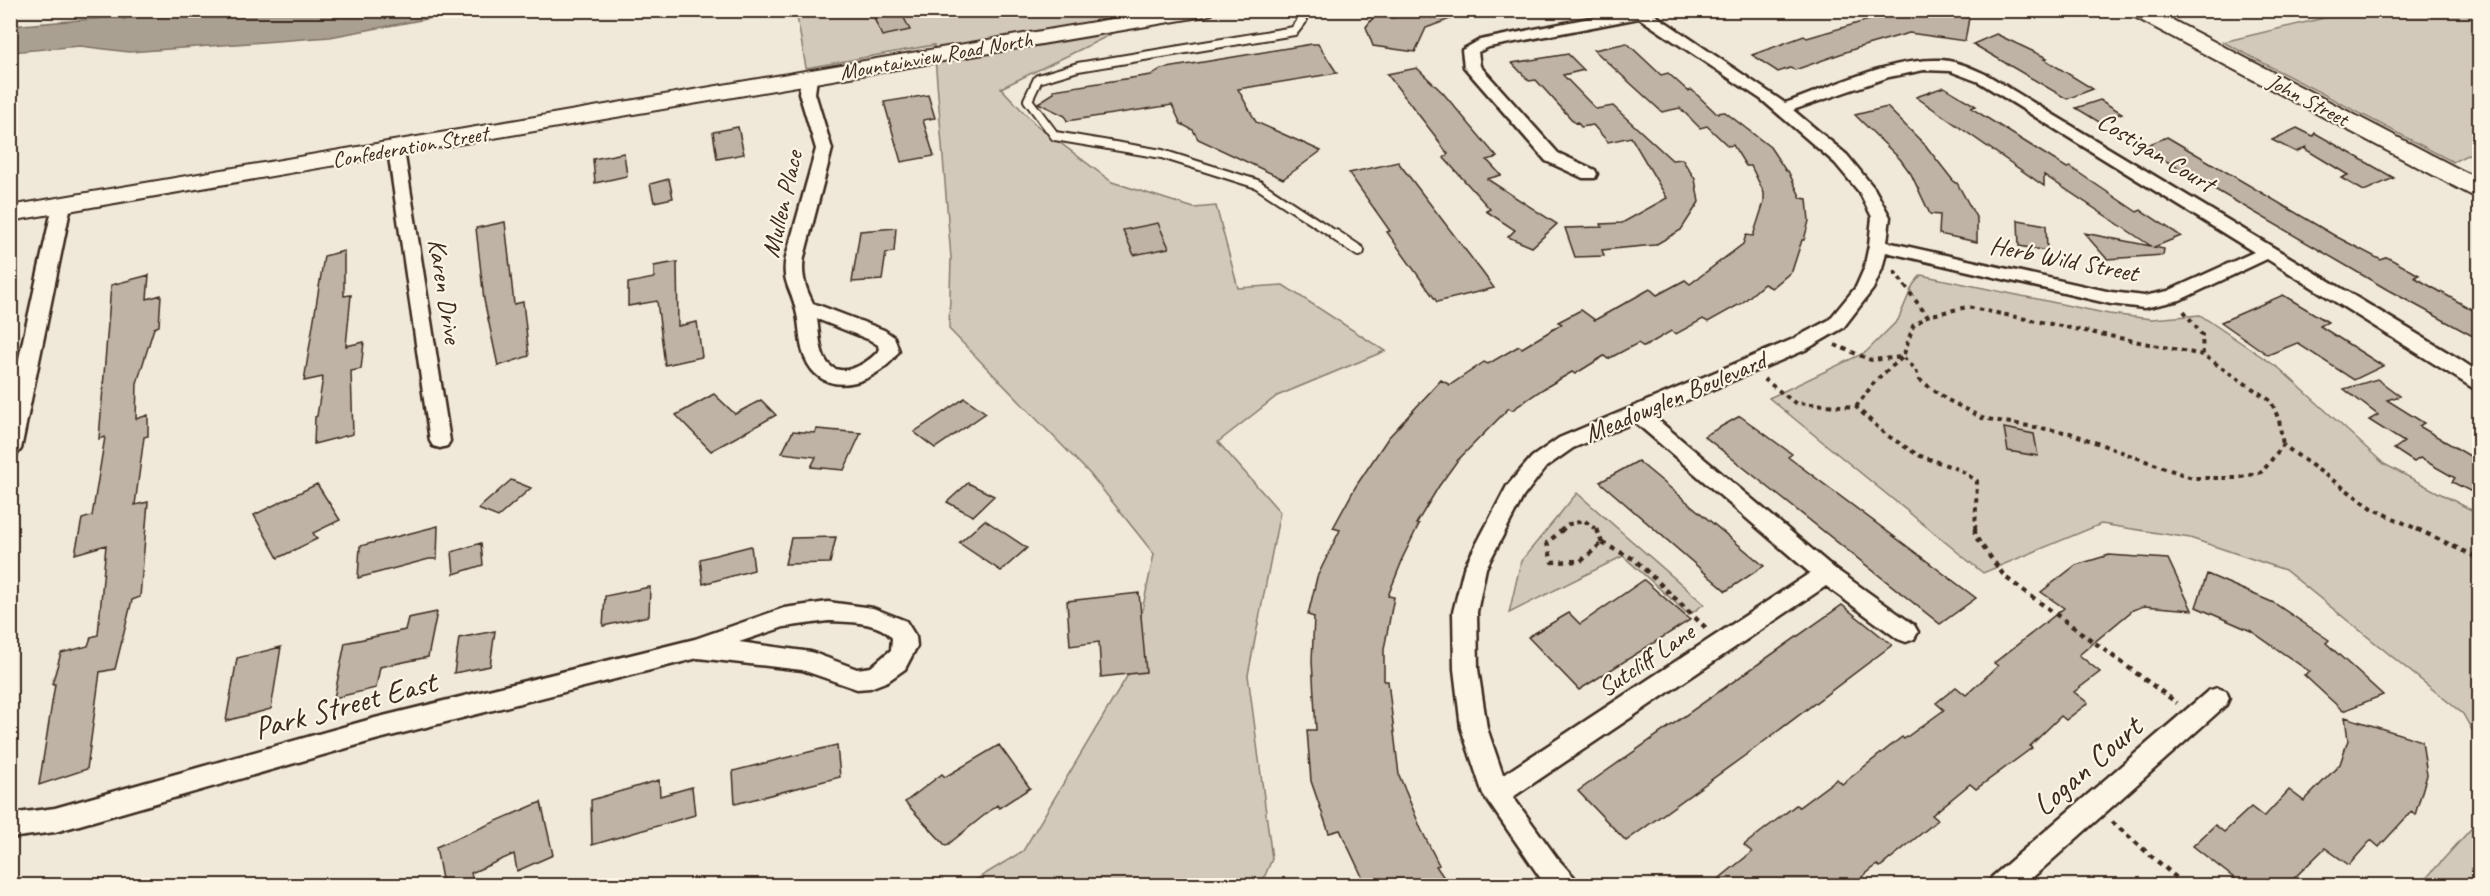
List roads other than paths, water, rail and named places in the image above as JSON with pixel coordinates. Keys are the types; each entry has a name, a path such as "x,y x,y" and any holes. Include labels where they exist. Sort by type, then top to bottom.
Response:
{"main road":[{"name":"Mountainview Road North","path":"809,78 1205,10"},
{"name":"John Street","path":"2136,10 2480,190"},
{"name":"Confederation Street","path":"10,214 809,78"}],"street":[{"name":"Meadowglen Boulevard","path":"1564,885 1547,867 1496,794 1474,728 1466,669 1465,612 1475,568 1515,492 1539,462 1566,443 1746,366 1836,324 1864,289 1873,269 1881,217 1868,192 1841,159 1782,109 1758,90 1638,12"},
{"path":"1589,174 1552,157 1472,67 1470,50 1485,43 1638,12"},
{"name":"Costigan Court","path":"1782,109 1899,71 1940,65 1959,68 1984,79 2480,383"},
{"name":"Mullen Place","path":"805,307 796,290 792,274 799,239 824,149 807,93 809,78"},
{"name":"Karen Drive","path":"396,150 440,441"},
{"path":"10,449 17,392 62,205"},
{"name":"Herb Wild Street","path":"1878,245 2111,298 2144,302 2173,296 2268,252"},
{"path":"1637,413 1826,574 1906,632"},
{"name":"Sutcliff Lane","path":"1496,794 1826,574"},
{"name":"Park Street East","path":"10,826 56,820 375,729 698,648 749,627 823,611 853,612 878,619 898,628 905,641 903,653 895,664 882,674 864,679 848,678 831,669 797,658 698,648"},
{"name":"Logan Court","path":"2002,885 2217,698"}],"lane":[{"path":"1297,10 1302,21 1294,31 1078,67 1038,79 1028,100 1055,136 1162,154 1257,184 1359,251"}],"waterway":[{"path":"121,10 124,17"}]}
